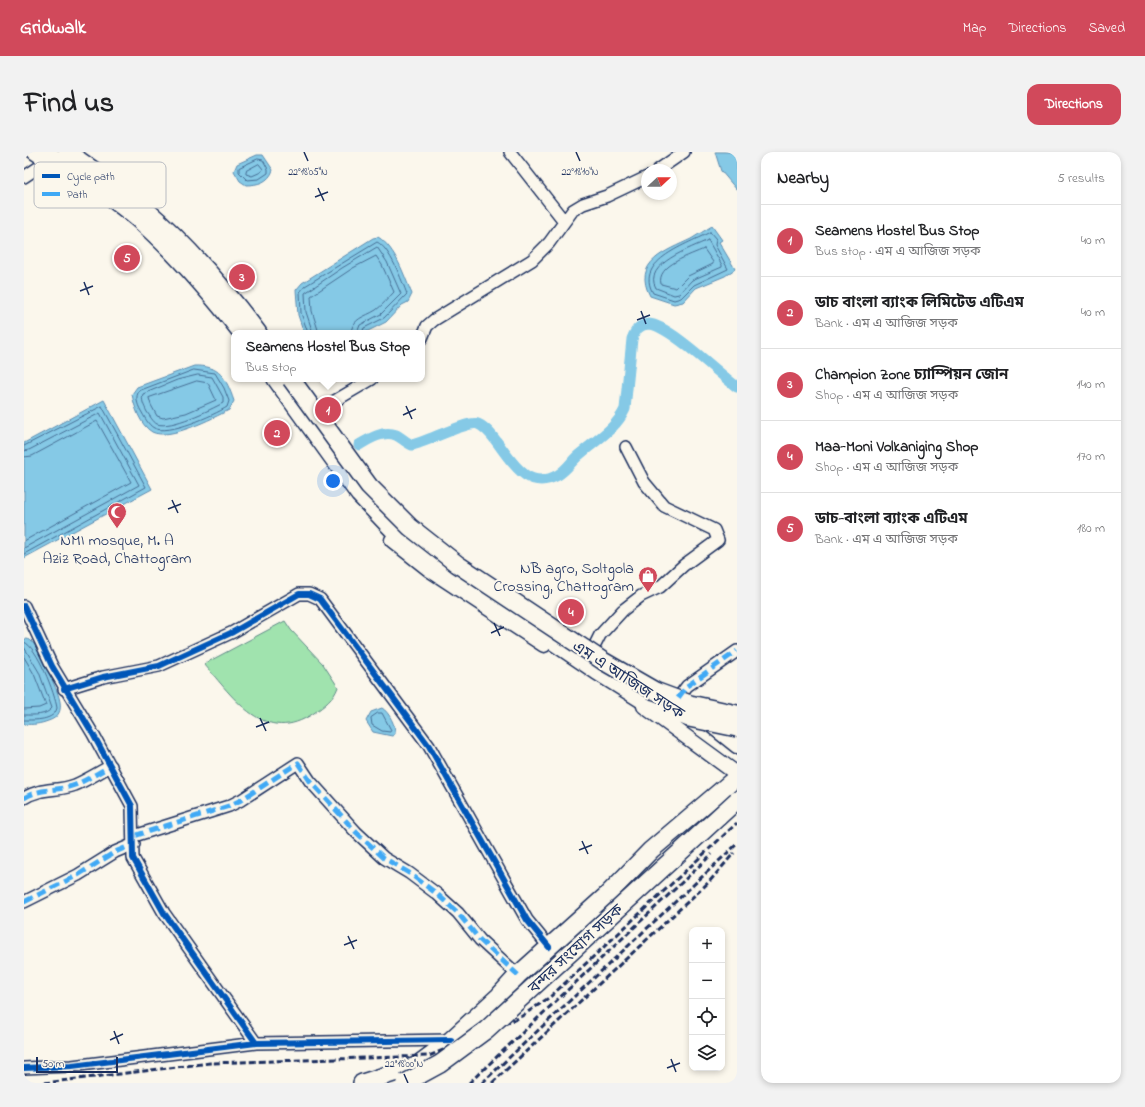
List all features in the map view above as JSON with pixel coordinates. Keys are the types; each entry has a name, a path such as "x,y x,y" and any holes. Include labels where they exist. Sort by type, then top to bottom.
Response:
{"highway":[{"path":"67,152 81,162"},
{"path":"46,157 55,162"},
{"path":"124,208 137,218 179,258 239,330"},
{"path":"144,208 188,249 228,294 256,330"},
{"path":"278,382 359,494 401,538 597,672 648,703 689,718 737,728"},
{"path":"293,382 368,486 410,527 457,564 603,661 654,691 690,704 737,714"},
{"path":"362,1083 416,1066 451,1040 499,996 518,975 607,895 651,850 737,776"},
{"name":"বন্দর সংযোগ সড়ক","path":"405,1083 440,1064 486,1030 737,800"}],"main road":[{"path":"34,152 46,157"},
{"path":"80,152 94,162"},
{"path":"112,208 148,237 190,280 231,330"},
{"path":"154,208 193,245 234,290 264,330"},
{"name":"এম এ আজিজ সড়ক","path":"270,382 354,499 396,544 430,570 600,681 649,709 737,776"},
{"name":"এম এ আজিজ সড়ক","path":"301,382 373,482 389,494 416,522 471,564 594,647 678,698 737,746"}],"street":[{"path":"510,152 564,220"},
{"path":"667,164 684,152"},
{"path":"24,177 34,168"},
{"path":"425,331 427,326 434,320 532,260 548,243 573,210 583,204 607,196 641,180"},
{"path":"321,409 367,382"},
{"path":"594,647 604,630 623,610 641,596 660,587 684,565 718,540 714,530 664,506 644,482 626,447"},
{"path":"64,689 103,678 159,666 233,632 299,594 309,594 320,599 429,746 527,920 549,947"},
{"path":"24,606 64,689 111,766 132,806 134,840 133,858 164,913 256,1043"},
{"path":"678,698 687,686 737,651"},
{"path":"24,902 85,871 134,840 230,806 298,763 310,781 356,832 384,858 409,873 437,894 458,913 480,940 518,975"},
{"path":"24,798 44,790 60,789 75,785 111,766"},
{"path":"24,1068 72,1066 256,1043 451,1040"}],"green space":[{"path":"285,621 291,630 323,664 338,687 331,699 314,713 296,722 280,724 266,721 252,714 227,691 204,664"}],"water":[{"path":"715,152 737,152 737,190 721,171"},
{"path":"257,155 263,155 273,170 266,180 255,184 246,185 240,181 234,171 237,164"},
{"path":"712,226 722,240 719,242 735,269 725,276 696,288 683,302 674,304 650,296 646,284 645,274 648,266 654,259 662,253 691,239"},
{"path":"378,237 395,255 412,294 408,302 402,305 386,322 370,330 303,330 298,315 296,290 302,283 373,238"},
{"path":"194,366 210,368 221,374 234,401 229,410 202,423 180,431 160,434 152,432 141,420 134,404 132,394 137,387"},
{"path":"104,400 152,489 24,558 24,443"},
{"path":"24,639 30,640 39,651 47,666 60,701 59,713 55,718 39,724 24,724"},
{"path":"382,708 385,710 393,723 395,734 392,736 373,732 366,721 371,712"}],"waterway":[{"path":"359,445 381,434 396,435 412,445 466,425 478,424 487,430 521,472 532,478 544,480 558,475 565,470 577,456 605,434 621,416 625,409 632,339 638,328 646,324 658,326 669,332 737,387"}],"railway":[{"path":"44,1083 210,1063 429,1056 519,1018 550,997 737,823"},
{"path":"482,1083 737,844"},
{"path":"492,1083 709,882 734,853"},
{"path":"469,1083 712,854"}],"marked path":[{"path":"678,698 687,686 737,651"},
{"path":"134,836 229,806 241,800 298,763 310,781 356,832 384,858 409,873 437,894 458,913 480,940 518,975"},
{"path":"24,798 37,792 75,785 111,766"},
{"path":"24,902 78,875 115,852 134,844"}],"cycle path":[{"path":"64,689 103,677 159,666 233,632 299,594 309,594 320,599 429,746 527,920 549,947"},
{"path":"24,606 52,666 93,734 132,806 133,858 164,913 256,1043"},
{"path":"24,1068 72,1066 256,1043 451,1040"}],"place":[{"name":"ডাচ-বাংলা ব্যাংক এটিএম","path":"127,258"},
{"name":"Champion Zone চ্যাম্পিয়ন জোন","path":"242,277"},
{"name":"Seamens Hostel Bus Stop","path":"328,410"},
{"name":"ডাচ বাংলা ব্যাংক লিমিটেড এটিএম","path":"277,433"},
{"name":"NMI mosque, M. A Aziz Road, Chattogram","path":"117,529"},
{"name":"NB agro, Soltgola Crossing, Chattogram","path":"648,593"},
{"name":"Maa-Moni Volkaniging Shop","path":"571,612"}]}
